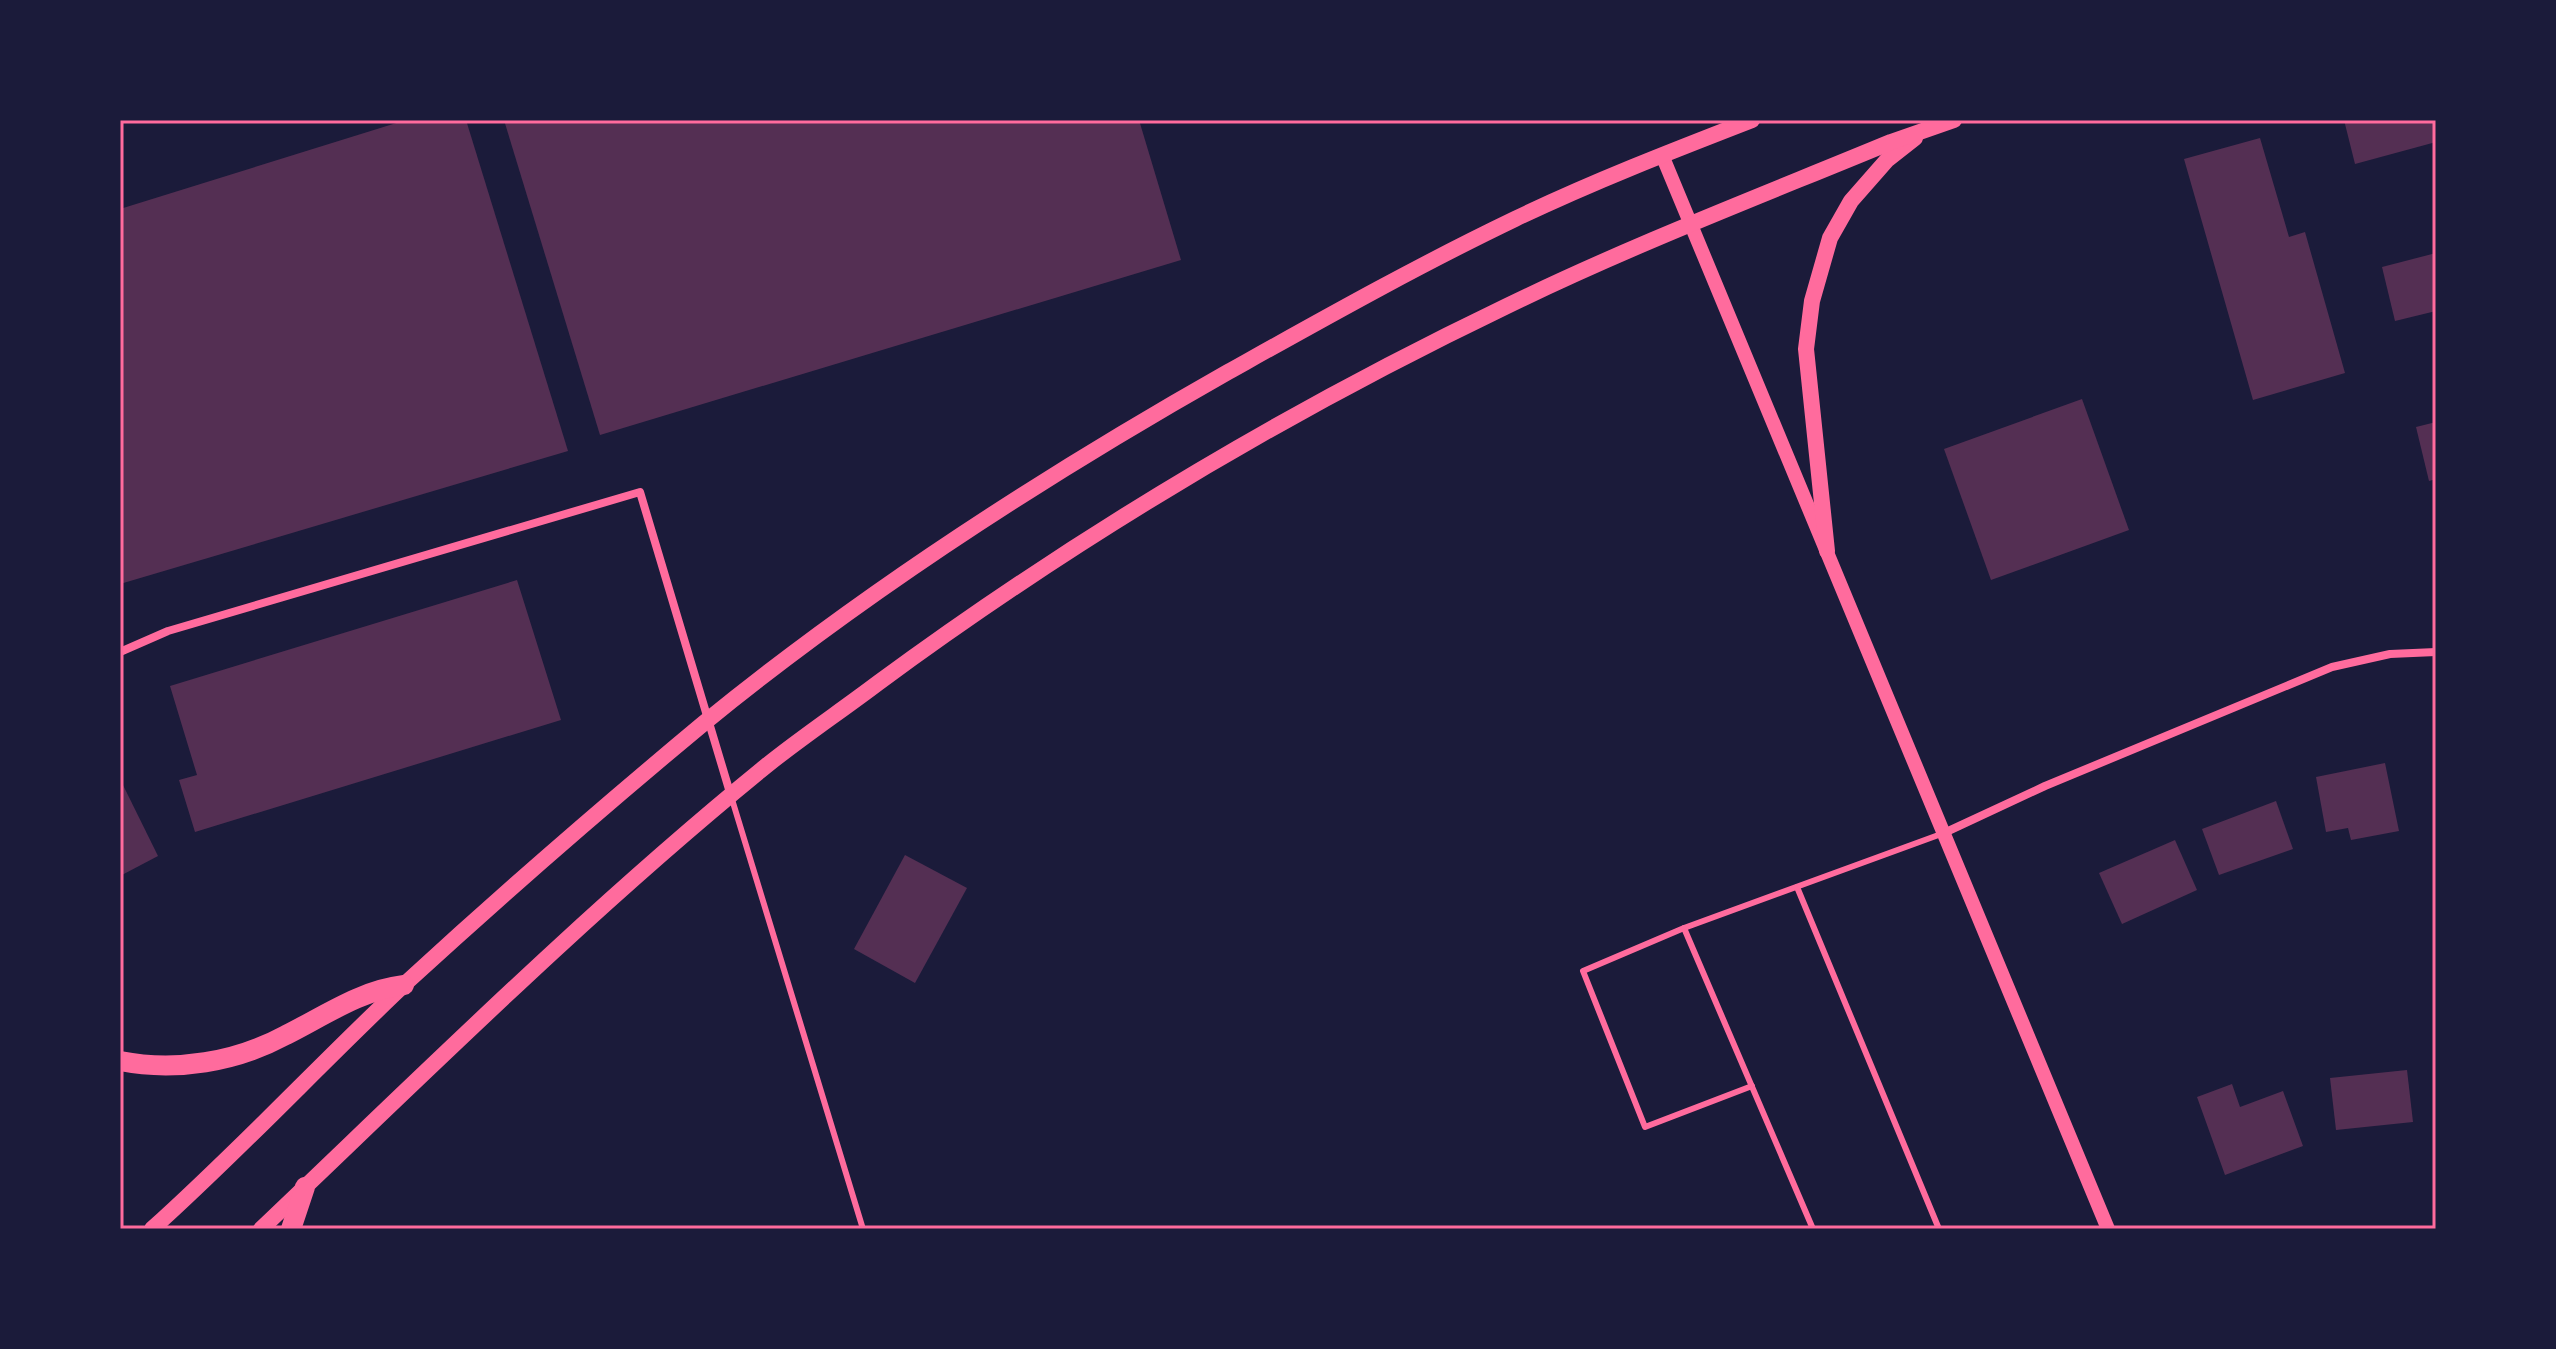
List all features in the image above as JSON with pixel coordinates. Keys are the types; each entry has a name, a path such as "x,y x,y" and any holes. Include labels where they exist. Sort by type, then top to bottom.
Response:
{"main road":[{"path":"152,1229 218,1169 404,985 542,860 708,720 858,606 1004,506 1140,422 1381,286 1520,216 1752,120"},
{"path":"261,1229 557,947 768,765 944,635 1110,524 1212,462 1397,360 1513,303 1691,225 1954,120"},
{"path":"1827,551 1806,349 1812,301 1830,238 1851,201 1887,160 1927,129"},
{"path":"120,1061 144,1066 197,1064 247,1053 338,1006 384,987 404,985"},
{"path":"291,1229 305,1187"}],"street":[{"path":"1662,155 2108,1229"},
{"path":"120,652 168,631 640,492 731,796"},
{"path":"1944,833 2045,786 2332,667 2390,654 2436,652"}],"lane":[{"path":"731,796 863,1229"},
{"path":"1752,1086 1645,1127 1583,971 1684,928 1944,833"},
{"path":"1797,887 1939,1229"},
{"path":"1684,928 1813,1229"}],"building":[{"path":"406,120 466,120 568,451 120,584 120,209"},
{"path":"504,120 1139,120 1181,260 600,435"},
{"path":"2344,120 2436,120 2436,142 2355,164"},
{"path":"2260,138 2289,237 2305,232 2345,373 2253,400 2184,159"},
{"path":"2436,253 2436,311 2395,321 2382,267"},
{"path":"2082,399 2129,530 1991,580 1944,449"},
{"path":"2436,422 2436,479 2429,481 2416,427"},
{"path":"517,580 561,720 195,832 179,780 197,775 170,686"},
{"path":"2385,763 2399,831 2351,840 2348,828 2326,832 2316,777"},
{"path":"120,779 158,856 120,876"},
{"path":"2276,801 2293,849 2219,875 2202,829"},
{"path":"2175,840 2197,890 2122,924 2099,873"},
{"path":"905,855 967,888 915,983 854,949"},
{"path":"2407,1070 2413,1122 2336,1130 2330,1078"},
{"path":"2232,1084 2240,1107 2283,1091 2303,1146 2225,1175 2197,1097"}]}
